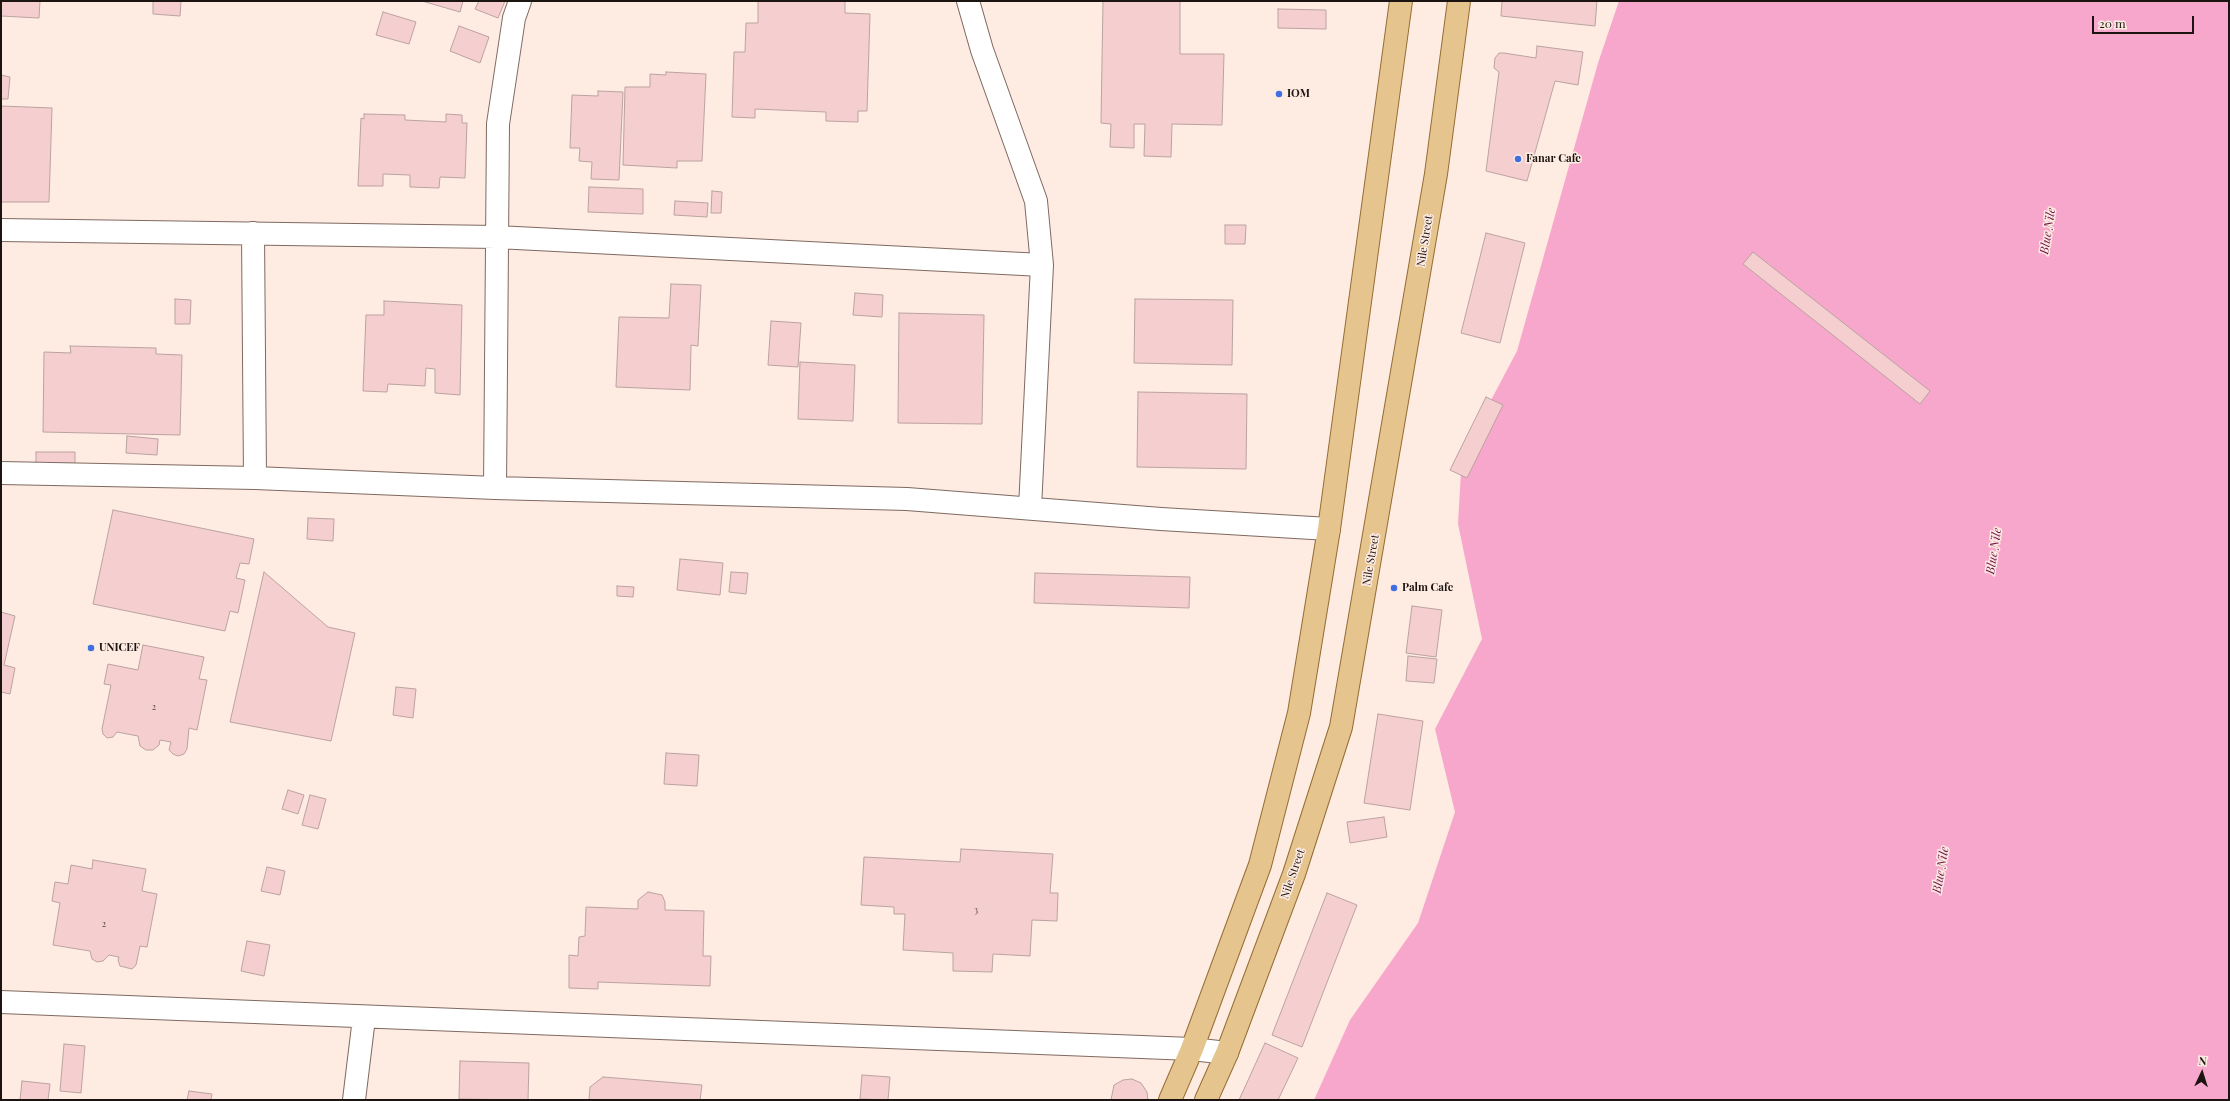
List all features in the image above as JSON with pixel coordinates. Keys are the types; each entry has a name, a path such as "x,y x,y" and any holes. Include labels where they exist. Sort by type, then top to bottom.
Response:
{"main road":[{"path":"1170,1100 1192,1049 1260,865 1299,713 1329,529 1401,1"},
{"name":"Nile Street","path":"1206,1100 1227,1053 1294,874 1341,727 1436,174 1459,1"}],"street":[{"path":"495,488 498,124 514,18 520,1"},
{"path":"968,1 982,50 1036,201 1042,265 1030,508"},
{"path":"1,230 497,237 1042,265"},
{"path":"254,233 255,478"},
{"path":"1,473 255,478 495,488 907,499 1161,519 1329,529"},
{"path":"1,1002 215,1009 364,1018 626,1026 1192,1049 1227,1053"},
{"path":"354,1100 364,1018"}],"water":[{"name":"Blue Nile","path":"1619,1 2229,1 2229,1100 1314,1100 1350,1020 1418,923 1455,812 1435,729 1482,639 1458,524 1462,455 1517,351 1598,63"}],"building":[{"path":"1,1 40,1 39,18 1,16"},
{"path":"153,1 181,1 180,16 153,14"},
{"path":"422,1 463,1 460,12"},
{"path":"479,1 505,1 498,18 475,9"},
{"path":"758,1 845,1 845,13 870,14 867,111 858,111 858,122 826,121 826,112 755,109 755,118 732,117 734,52 745,52 746,23 758,23"},
{"path":"1103,1 1180,1 1180,54 1224,54 1222,125 1172,124 1171,157 1144,156 1145,124 1134,124 1134,148 1110,147 1111,124 1101,123"},
{"path":"1502,1 1597,1 1595,26 1501,16"},
{"path":"1278,9 1326,10 1326,29 1278,28"},
{"path":"383,12 416,22 409,44 376,35"},
{"path":"459,26 489,37 480,63 450,51"},
{"path":"1537,46 1583,52 1578,85 1555,81 1527,181 1486,171 1499,72 1494,68 1495,58 1499,53 1504,53 1536,58"},
{"path":"666,72 706,74 702,161 677,161 677,168 623,165 625,87 650,87 650,74 666,75"},
{"path":"1,75 10,77 8,99 1,99"},
{"path":"598,91 623,92 619,180 591,179 592,162 579,161 580,148 570,148 572,95 598,96"},
{"path":"1,106 52,108 49,202 1,202"},
{"path":"364,114 405,115 405,120 446,122 446,114 462,115 462,123 467,123 465,178 440,177 439,188 410,187 410,175 383,174 383,186 358,186 361,118 364,119"},
{"path":"589,187 643,189 643,214 588,212"},
{"path":"712,191 722,192 721,213 711,213"},
{"path":"675,201 708,203 707,217 674,215"},
{"path":"1225,225 1246,225 1245,244 1225,244"},
{"path":"1486,233 1525,243 1500,343 1461,333"},
{"path":"1753,252 1930,391 1920,404 1743,264"},
{"path":"671,284 701,285 698,346 691,345 690,390 616,387 619,317 669,318"},
{"path":"855,293 883,295 882,317 853,315"},
{"path":"175,299 191,300 190,324 175,324"},
{"path":"1135,299 1233,300 1232,365 1134,363"},
{"path":"384,301 462,305 460,395 435,393 435,369 426,368 425,386 388,384 387,392 363,391 366,315 384,315"},
{"path":"899,313 984,315 982,424 898,423"},
{"path":"771,321 801,323 798,367 768,365"},
{"path":"70,346 156,348 156,354 182,355 180,435 43,432 44,352 71,353"},
{"path":"800,362 855,365 853,421 798,419"},
{"path":"1138,392 1247,394 1246,469 1137,467"},
{"path":"1486,397 1503,405 1467,478 1450,470"},
{"path":"127,436 158,439 157,455 126,453"},
{"path":"36,452 75,452 75,464 36,463"},
{"path":"113,510 254,539 249,564 240,563 236,578 245,580 238,613 230,611 225,631 93,604"},
{"path":"308,518 334,519 333,541 307,539"},
{"path":"680,559 723,563 720,595 677,590"},
{"path":"264,572 328,627 355,633 331,741 230,722"},
{"path":"731,572 748,573 746,594 729,592"},
{"path":"1035,573 1190,577 1189,608 1034,603"},
{"path":"617,586 634,587 633,597 617,596"},
{"path":"1412,606 1442,610 1436,657 1406,653"},
{"path":"1,612 15,616 4,665 15,668 10,694 1,692"},
{"path":"143,645 204,657 199,679 207,680 197,730 189,728 187,749 184,754 178,756 173,754 169,750 171,742 160,740 159,745 153,750 146,750 140,746 138,736 117,732 113,737 107,738 103,734 102,729 111,685 104,684 108,664 138,670"},
{"path":"1408,656 1437,659 1434,683 1406,681"},
{"path":"396,687 416,689 413,718 393,715"},
{"path":"1378,714 1423,721 1410,810 1364,803"},
{"path":"666,753 699,755 697,786 664,784"},
{"path":"288,790 304,795 298,814 282,809"},
{"path":"310,795 326,799 318,829 302,825"},
{"path":"1384,817 1387,837 1350,843 1347,822"},
{"path":"961,849 1053,854 1050,893 1058,893 1057,921 1032,920 1030,956 993,954 992,972 953,971 953,953 903,950 905,914 894,914 894,907 861,905 864,857 960,862"},
{"path":"93,860 146,869 142,891 157,894 147,947 140,946 136,965 132,969 120,966 118,960 119,957 109,955 103,961 97,962 92,959 90,951 53,945 60,903 52,901 55,882 68,884 71,865 92,869"},
{"path":"267,867 285,871 280,895 261,891"},
{"path":"648,892 662,895 665,902 665,910 704,911 703,956 711,956 710,986 598,982 598,989 569,988 569,955 578,956 579,937 585,936 586,907 638,909 638,900"},
{"path":"1327,893 1357,905 1302,1047 1272,1035"},
{"path":"247,941 270,945 264,976 241,971"},
{"path":"1265,1043 1298,1058 1278,1100 1239,1100"},
{"path":"64,1044 85,1046 81,1093 60,1091"},
{"path":"460,1061 529,1063 528,1100 459,1099"},
{"path":"862,1075 890,1077 888,1100 860,1099"},
{"path":"603,1077 702,1085 700,1100 589,1100 590,1087"},
{"path":"1132,1079 1141,1083 1147,1092 1148,1100 1111,1100 1114,1085 1123,1080"},
{"path":"22,1081 50,1084 48,1100 20,1100"},
{"path":"189,1091 212,1094 211,1100 187,1100"}],"place":[{"name":"IOM","path":"1279,94"},
{"name":"Fanar Cafe","path":"1518,159"},
{"name":"Palm Cafe","path":"1394,588"},
{"name":"UNICEF","path":"91,648"}]}
